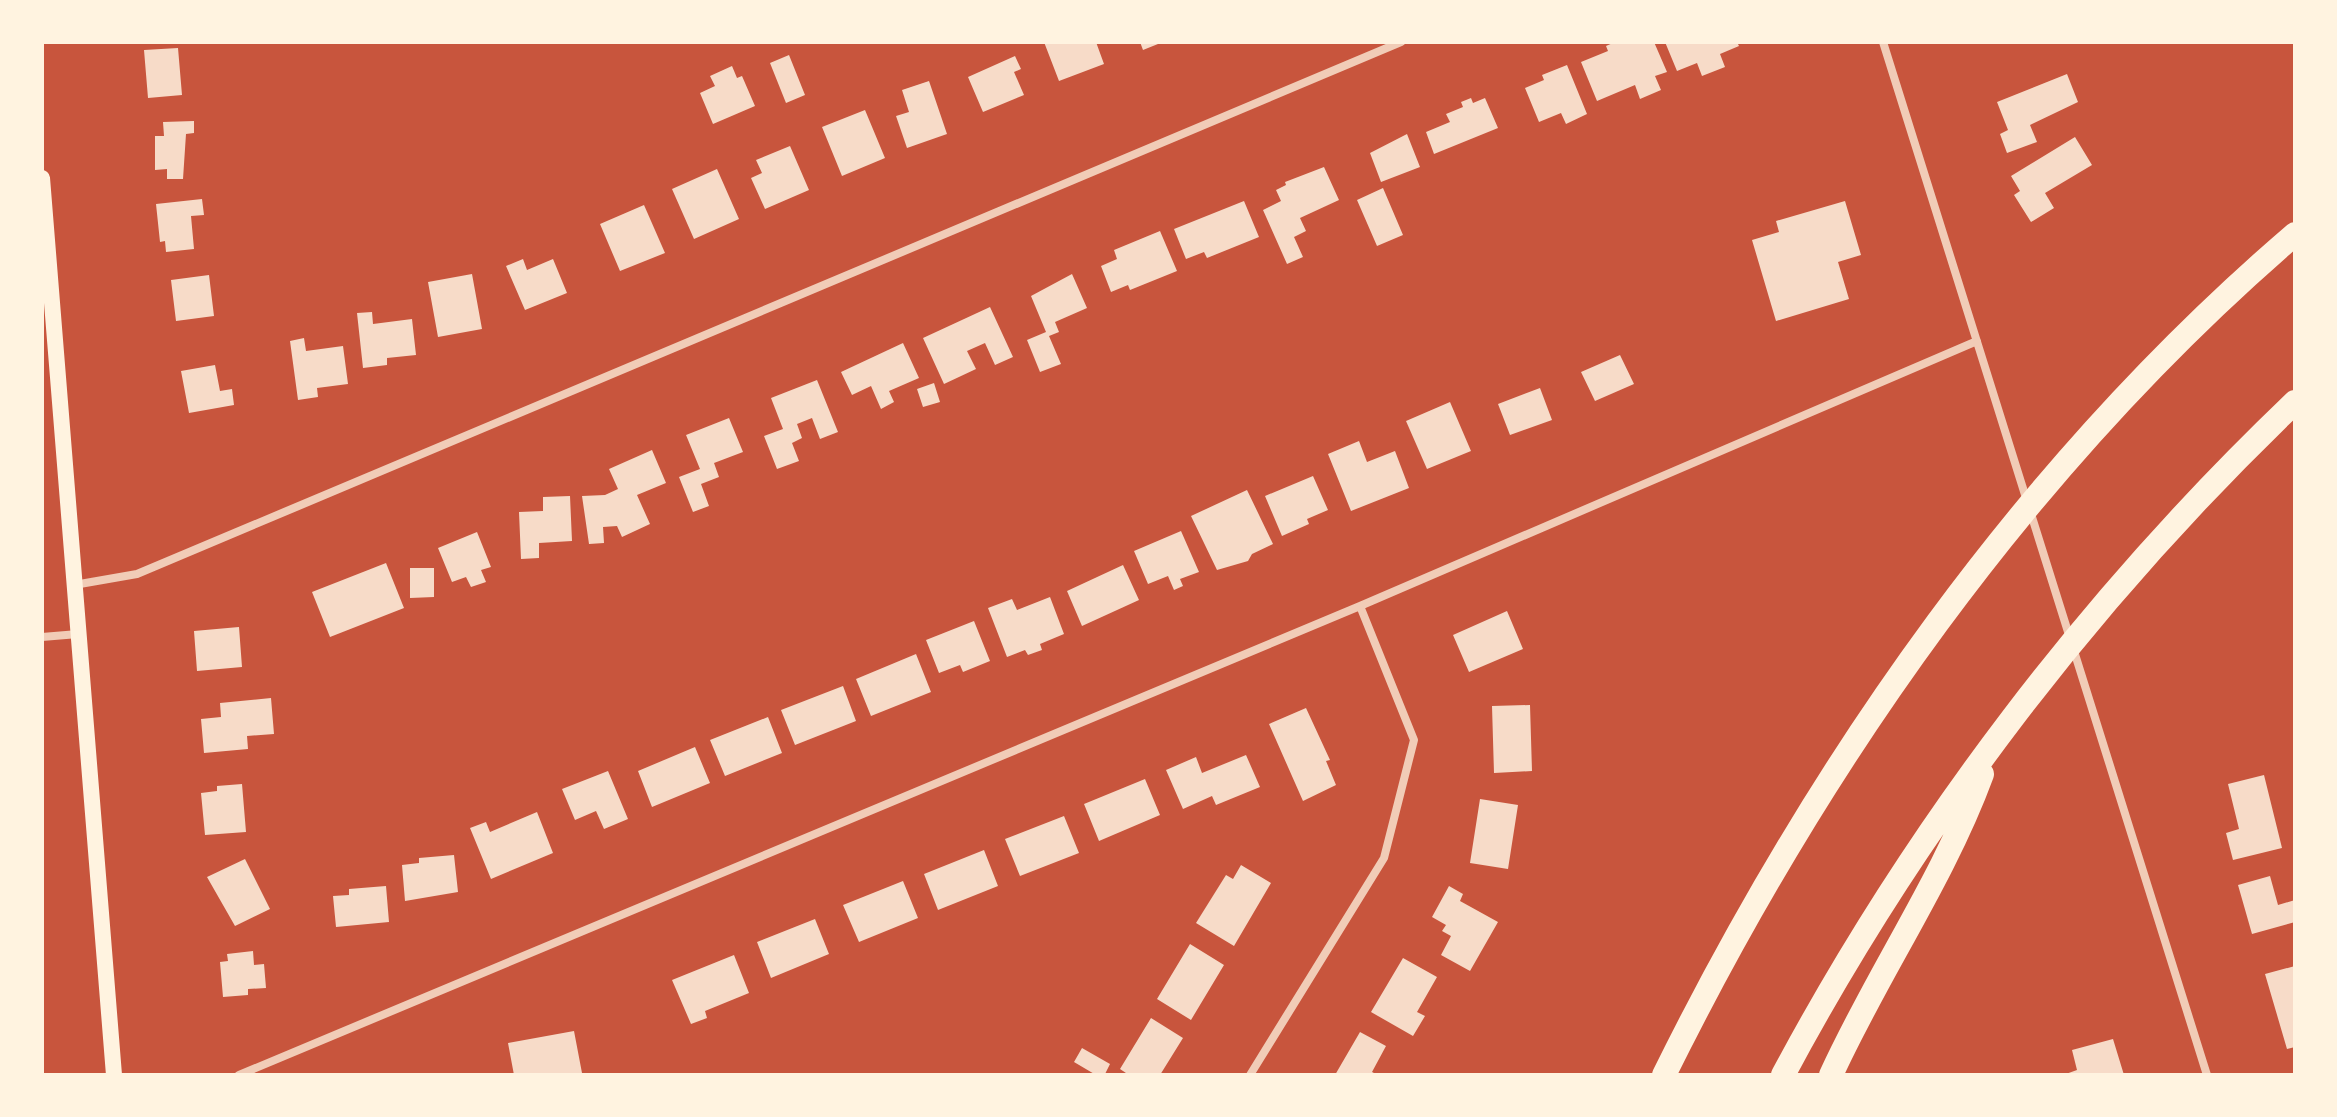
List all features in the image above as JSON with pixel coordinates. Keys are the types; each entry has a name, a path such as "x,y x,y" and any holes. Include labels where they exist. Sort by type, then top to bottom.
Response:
{"highway":[{"path":"1664,1075 1738,931 1812,806 1897,678 1982,565 2063,469 2180,341 2295,234"},
{"path":"1783,1075 1867,930 1989,750 2027,700 2107,601 2210,486 2295,402"},
{"path":"1831,1075 1894,949 1951,850 1989,750"}],"main road":[{"path":"42,178 114,1075"}],"street":[{"path":"73,586 137,574 1401,42"},
{"path":"1883,42 2207,1075"},
{"path":"239,1075 1360,606 1977,341"},
{"path":"1250,1075 1384,858 1414,740 1360,606"},
{"path":"42,637 78,634"}],"building":[{"path":"1044,42 1096,42 1104,64 1059,81"},
{"path":"1140,42 1163,42 1143,50"},
{"path":"1615,42 1654,42 1667,72 1655,76 1661,90 1640,99 1635,85 1597,101 1581,62 1608,51 1606,46"},
{"path":"1665,42 1737,42 1739,46 1720,54 1725,67 1702,76 1697,63 1677,71"},
{"path":"178,48 182,95 148,98 144,50"},
{"path":"789,55 805,95 786,103 770,63"},
{"path":"1015,56 1021,69 1014,72 1024,95 983,112 968,77"},
{"path":"1567,65 1587,114 1566,124 1561,113 1539,122 1525,88 1544,80 1542,75"},
{"path":"732,66 737,78 742,76 755,106 713,124 700,93 715,86 710,76"},
{"path":"2067,74 2078,102 2030,125 2037,142 2007,153 2000,134 2008,130 1997,102"},
{"path":"929,81 947,134 907,148 896,116 909,112 902,90"},
{"path":"1471,98 1473,103 1485,98 1498,128 1434,154 1426,132 1450,122 1446,114 1463,107 1461,102"},
{"path":"865,110 885,158 842,176 822,127"},
{"path":"194,121 194,133 186,134 183,179 167,179 167,169 155,170 155,136 164,136 163,122"},
{"path":"1407,134 1420,167 1381,182 1370,153"},
{"path":"2075,137 2092,165 2045,193 2054,208 2031,222 2014,195 2020,191 2011,176"},
{"path":"790,146 809,190 765,209 751,178 762,173 756,160"},
{"path":"1324,167 1339,200 1300,218 1306,231 1294,237 1303,257 1287,264 1263,210 1281,201 1276,190 1286,185 1285,182"},
{"path":"717,169 739,219 694,239 672,189"},
{"path":"1383,188 1403,235 1377,246 1357,200"},
{"path":"202,199 204,215 191,216 194,249 166,252 165,241 160,242 156,204"},
{"path":"1244,201 1259,237 1207,258 1204,252 1186,259 1174,229"},
{"path":"1845,201 1861,255 1838,262 1849,299 1776,321 1752,240 1779,232 1776,221"},
{"path":"644,205 665,253 620,271 600,224"},
{"path":"1160,231 1177,271 1130,290 1128,285 1111,292 1101,266 1117,259 1114,250"},
{"path":"523,259 527,270 553,259 567,293 525,310 506,266"},
{"path":"472,274 482,329 438,337 428,282"},
{"path":"1072,274 1087,308 1055,322 1059,332 1049,336 1061,364 1040,372 1027,340 1046,332 1031,296"},
{"path":"209,275 214,316 176,321 171,280"},
{"path":"990,307 1013,357 995,365 985,343 967,351 976,369 944,384 923,338"},
{"path":"372,312 373,324 412,319 416,355 387,358 387,365 363,368 357,313"},
{"path":"304,338 306,351 343,346 348,384 317,388 318,397 298,400 290,341"},
{"path":"903,343 919,378 889,391 894,402 881,409 871,386 852,395 841,372"},
{"path":"1620,355 1634,384 1595,401 1581,372"},
{"path":"215,365 220,391 232,389 234,405 189,413 181,371"},
{"path":"817,380 838,432 820,439 812,418 797,424 802,438 792,443 799,461 777,469 764,436 783,429 771,398"},
{"path":"934,383 940,402 923,407 917,389"},
{"path":"1540,388 1552,420 1510,435 1498,404"},
{"path":"1450,402 1471,451 1427,469 1406,421"},
{"path":"729,418 743,452 714,463 719,477 701,484 709,506 693,512 679,477 700,469 686,435"},
{"path":"1359,441 1367,462 1395,451 1409,488 1351,511 1328,454"},
{"path":"652,450 666,483 637,495 650,524 622,537 617,526 603,527 604,543 589,544 582,496 605,495 618,489 609,469"},
{"path":"1313,476 1328,510 1307,519 1309,524 1282,536 1265,496"},
{"path":"1247,490 1273,544 1252,554 1248,561 1217,570 1191,516"},
{"path":"570,496 572,541 539,543 539,558 521,559 519,512 543,511 543,497"},
{"path":"1181,531 1199,572 1180,579 1183,586 1174,590 1168,576 1148,584 1134,551"},
{"path":"477,532 491,567 481,570 486,582 471,587 466,577 452,582 438,548"},
{"path":"386,563 404,608 330,637 312,592"},
{"path":"1123,565 1139,600 1082,626 1067,591"},
{"path":"410,568 434,568 434,597 410,598"},
{"path":"1050,597 1064,634 1040,644 1042,650 1028,655 1025,650 1007,657 988,608 1012,599 1017,610"},
{"path":"1507,611 1523,649 1469,672 1453,635"},
{"path":"974,621 990,661 963,672 960,665 939,673 926,640"},
{"path":"239,627 242,667 197,671 194,631"},
{"path":"916,654 931,692 871,716 856,679"},
{"path":"843,686 856,721 795,745 781,710"},
{"path":"271,698 274,734 247,736 248,749 204,753 201,719 221,717 220,703"},
{"path":"1530,705 1532,771 1494,773 1492,706"},
{"path":"1306,708 1330,760 1326,761 1336,785 1303,801 1269,724"},
{"path":"768,717 782,753 725,776 710,740"},
{"path":"695,747 710,783 652,807 638,771"},
{"path":"1246,755 1260,787 1216,805 1212,796 1183,809 1166,770 1196,757 1202,773"},
{"path":"608,771 628,819 604,829 596,811 575,820 562,789"},
{"path":"2264,775 2282,848 2233,860 2226,833 2239,829 2228,784"},
{"path":"1145,779 1160,815 1099,841 1084,804"},
{"path":"242,784 246,832 205,835 201,793 217,791 217,786"},
{"path":"1480,799 1518,805 1508,869 1470,863"},
{"path":"537,812 553,853 491,879 470,828 486,822 490,832"},
{"path":"1064,816 1079,853 1020,876 1005,839"},
{"path":"984,850 998,886 938,910 924,874"},
{"path":"454,855 458,892 405,901 402,865 419,863 419,858"},
{"path":"245,859 270,909 235,926 207,877"},
{"path":"1241,865 1271,883 1234,946 1196,923 1226,875 1233,879"},
{"path":"2270,876 2278,905 2295,900 2295,922 2252,934 2238,885"},
{"path":"903,881 918,918 859,942 843,905"},
{"path":"386,886 389,922 336,927 333,896 349,895 349,889"},
{"path":"1449,886 1463,894 1460,901 1498,922 1470,971 1441,955 1451,936 1442,931 1446,925 1432,917"},
{"path":"815,919 829,954 771,978 757,942"},
{"path":"1190,944 1224,965 1191,1020 1157,999"},
{"path":"253,951 254,965 264,964 266,988 248,989 248,995 223,997 220,962 228,961 227,954"},
{"path":"734,955 749,993 705,1011 707,1018 691,1024 672,980"},
{"path":"1403,958 1437,977 1417,1012 1425,1016 1413,1036 1371,1012"},
{"path":"2295,966 2295,1047 2287,1049 2265,974"},
{"path":"1151,1018 1183,1038 1160,1075 1129,1075 1120,1069"},
{"path":"574,1031 582,1073 514,1075 508,1043"},
{"path":"1360,1032 1386,1046 1372,1072 1378,1075 1335,1075"},
{"path":"2113,1039 2124,1075 2063,1075 2077,1070 2072,1050"},
{"path":"1082,1048 1110,1064 1105,1074 1096,1075 1074,1062"}]}
